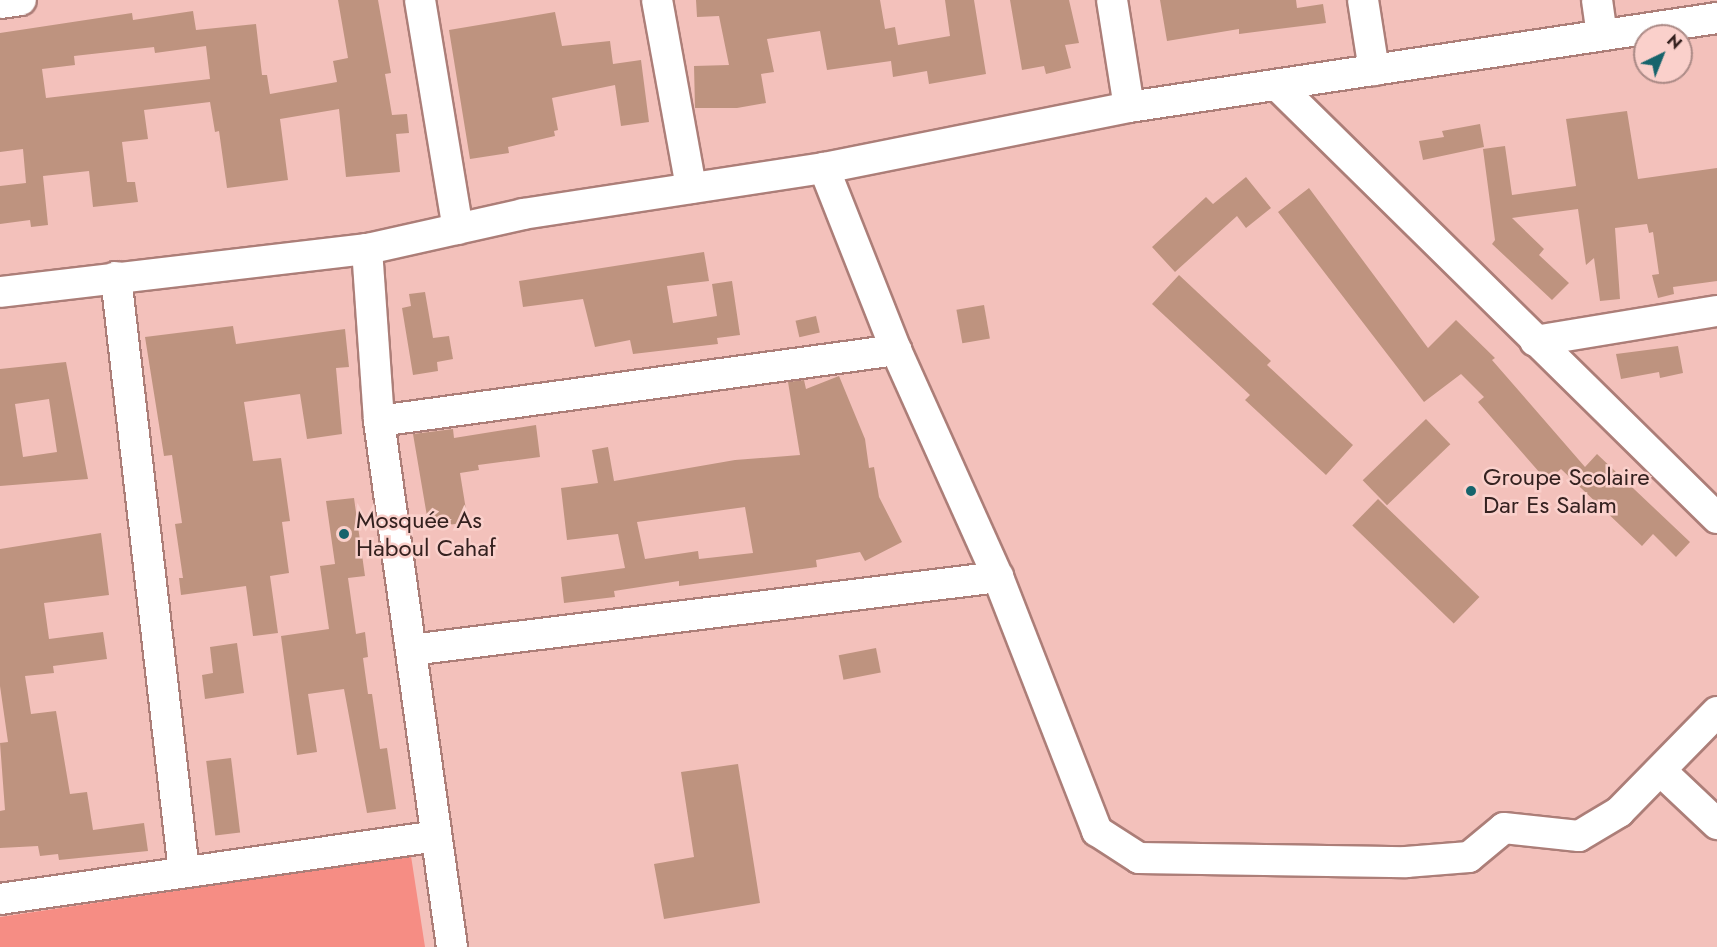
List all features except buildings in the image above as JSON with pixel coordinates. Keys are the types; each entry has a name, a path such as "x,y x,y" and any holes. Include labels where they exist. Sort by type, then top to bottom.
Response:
{"street":[{"path":"0,3 21,0"},
{"path":"420,0 458,229"},
{"path":"657,0 691,188"},
{"path":"1112,0 1129,106"},
{"path":"1363,0 1374,70"},
{"path":"1597,0 1602,35"},
{"path":"0,292 367,249 523,214 824,168 1129,106 1278,86 1717,18"},
{"path":"1278,86 1717,518"},
{"path":"824,168 896,350 998,577 1097,831 1139,858 1406,862 1469,857 1504,828 1579,836 1619,812 1662,772 1717,712"},
{"path":"367,249 379,421 452,947"},
{"path":"116,277 184,872"},
{"path":"1535,341 1717,311"},
{"path":"379,421 896,350"},
{"path":"411,650 998,577"},
{"path":"1662,772 1717,824"},
{"path":"0,899 435,836"}],"shaded area":[{"path":"411,856 425,947 0,947 0,917"}],"place":[{"name":"Groupe Scolaire Dar Es Salam","path":"1471,491"},
{"name":"Mosquée As Haboul Cahaf","path":"344,534"}]}
